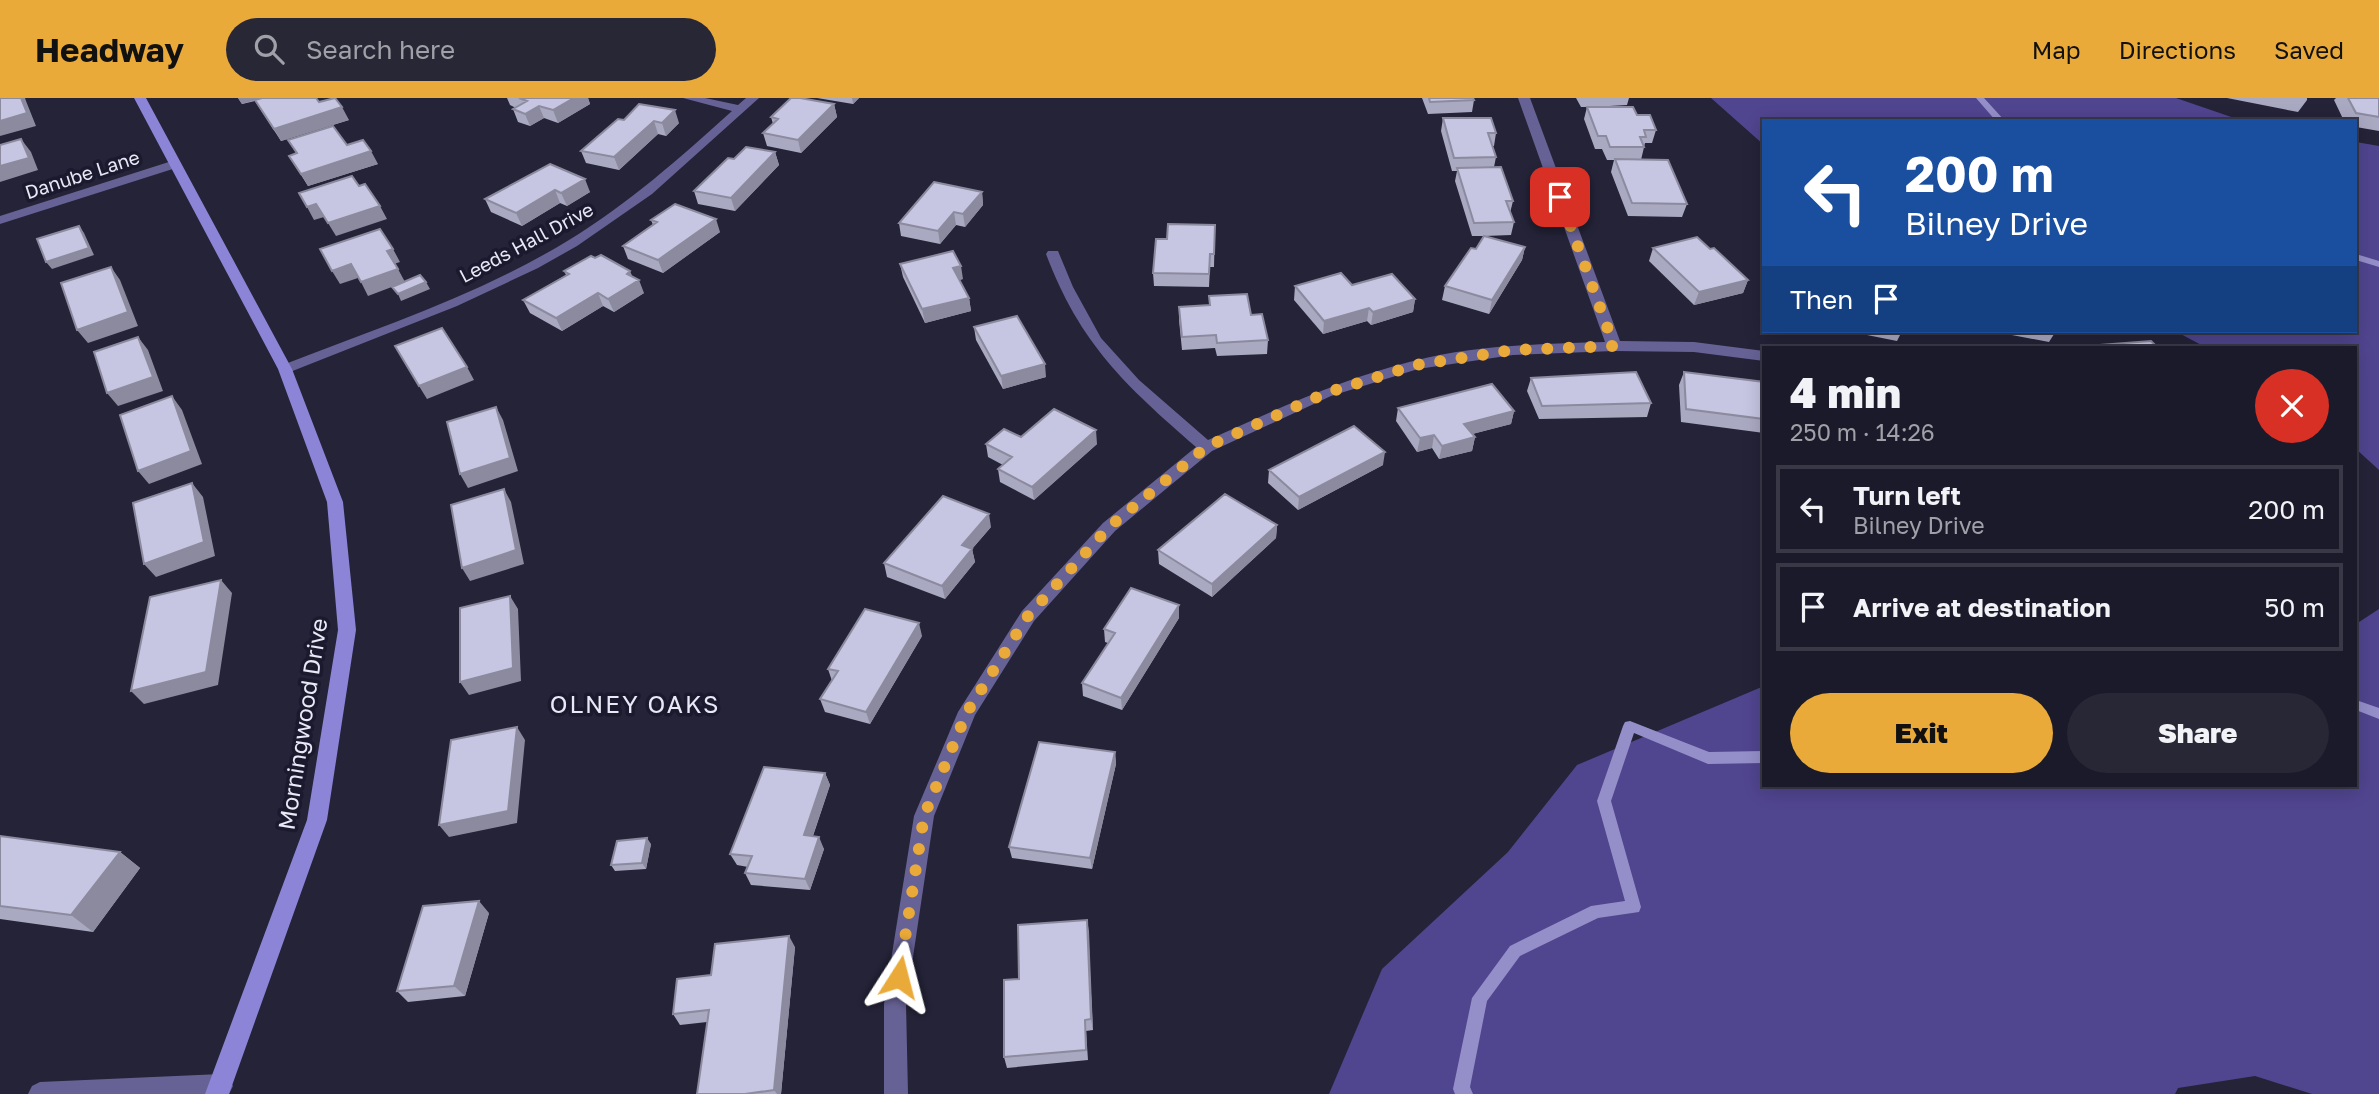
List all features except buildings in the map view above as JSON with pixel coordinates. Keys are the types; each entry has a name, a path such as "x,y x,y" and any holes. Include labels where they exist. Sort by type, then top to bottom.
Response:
{"street":[{"name":"Morningwood Drive","path":"140,98 285,369 335,502 346,630 317,820 219,1090"},
{"path":"689,98 740,109"},
{"name":"Leeds Hall Drive","path":"285,369 469,296 554,253 608,220 645,192 753,98"},
{"path":"1524,98 1614,346"},
{"name":"Danube Lane","path":"0,220 175,164"},
{"path":"1053,254 1063,284 1094,340 1121,374 1206,447"},
{"path":"896,1094 895,1003 924,816 967,712 1037,606 1109,527 1206,447 1326,393 1416,365 1513,350 1614,346 1694,347 1762,356"},
{"path":"40,1094 219,1090"}],"shaded area":[{"path":"1711,98 2176,98 2237,119 1762,119 1762,143"},
{"path":"2357,142 2379,146 2379,470 2357,450 2357,346 2203,346 2179,333 2357,333"},
{"path":"2379,609 2379,1094 2312,1094 2255,1076 2178,1088 2175,1094 1329,1094 1382,969 1508,852 1577,765 1762,687 1762,787 2357,787 2357,623"}],"waterway":[{"path":"1980,98 1999,119"},
{"path":"2357,257 2379,264"},
{"path":"2357,705 2379,714"},
{"path":"1465,1094 1461,1089 1480,998 1515,951 1596,911 1634,907 1604,801 1630,726 1708,758 1762,757"}],"district":[{"name":"OLNEY OAKS","path":"635,703"}],"route":[{"path":"899,977 924,816 967,712 1028,616 1109,527 1206,447 1326,393 1416,365 1513,350 1614,346 1560,197"}]}
